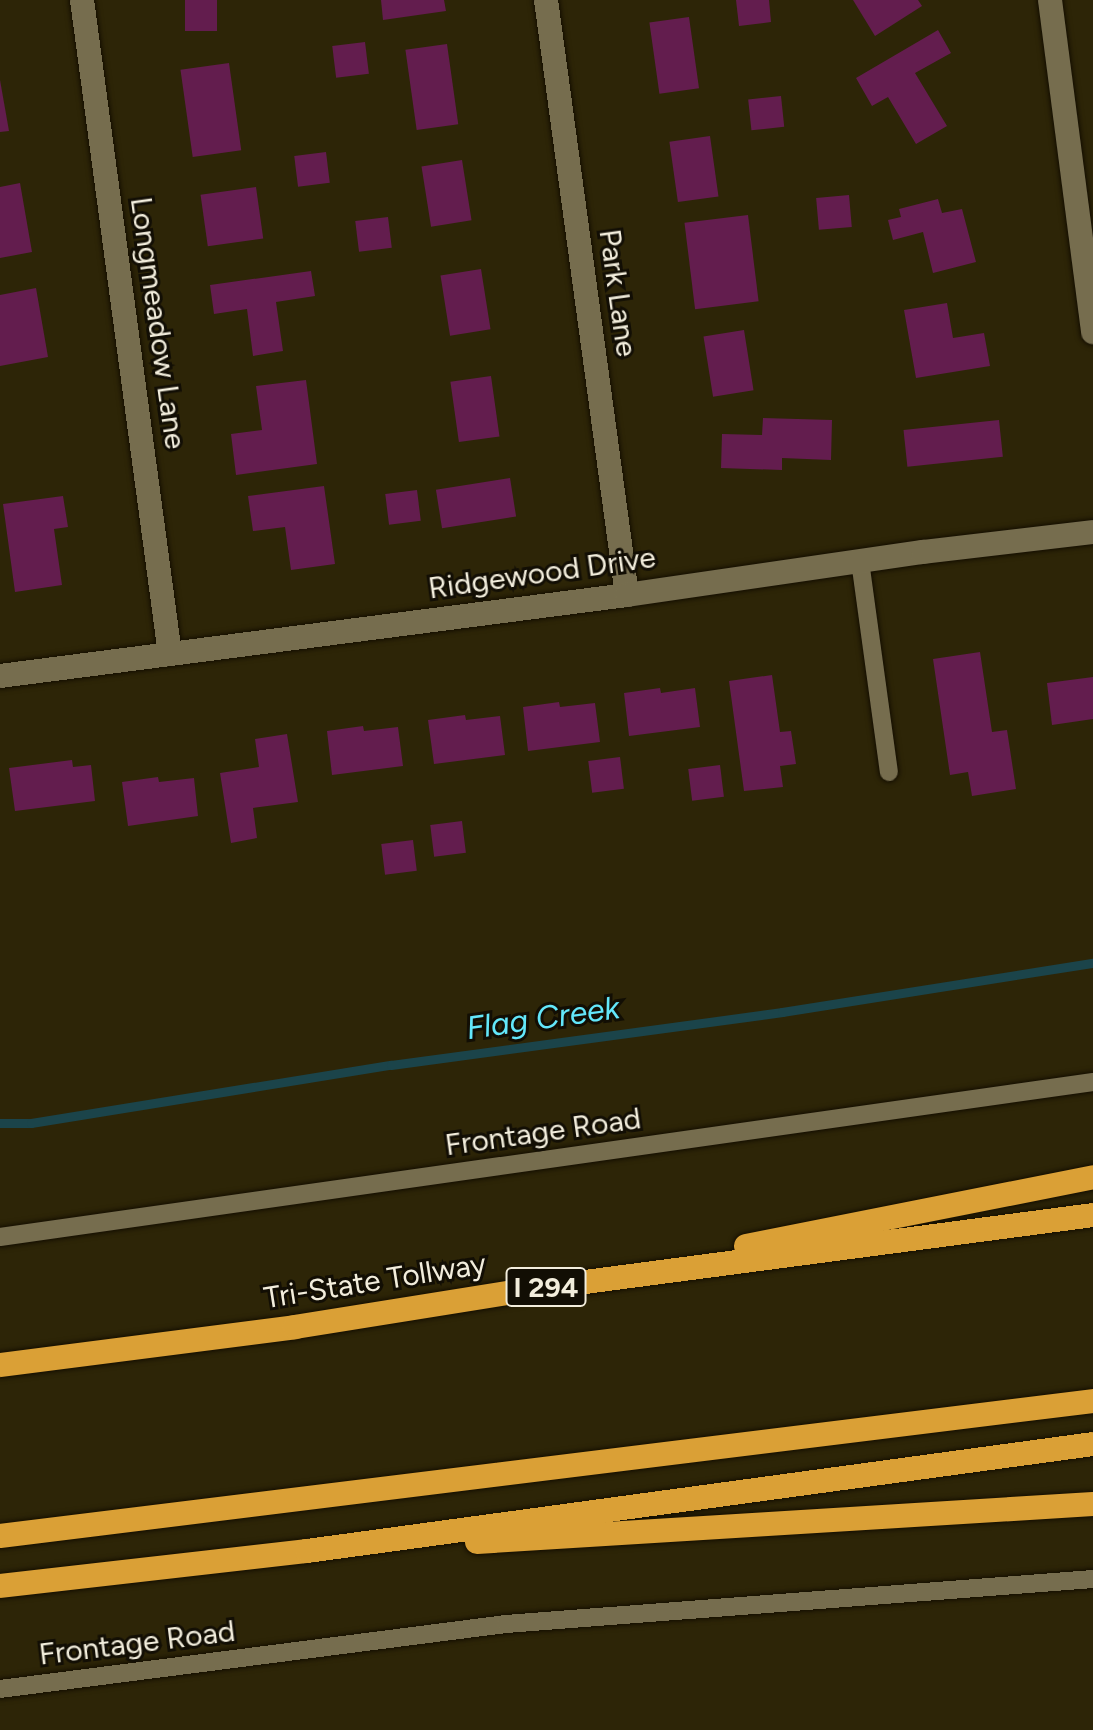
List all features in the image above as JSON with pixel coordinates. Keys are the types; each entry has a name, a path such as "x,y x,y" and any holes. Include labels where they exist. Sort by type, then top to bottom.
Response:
{"highway":[{"path":"532,1289 1093,1177"},
{"name":"Tri-State Tollway","path":"0,1365 295,1327 532,1289 1093,1215"},
{"path":"0,1536 1093,1401"},
{"path":"0,1586 307,1551 1093,1444"},
{"path":"307,1551 786,1526 1093,1504"}],"street":[{"name":"Longmeadow Lane","path":"82,0 170,654"},
{"name":"Park Lane","path":"546,0 627,595"},
{"path":"1050,0 1093,332"},
{"name":"Ridgewood Drive","path":"0,676 1093,532"}],"lane":[{"path":"860,561 889,772"},
{"name":"Frontage Road","path":"0,1237 1093,1082"},
{"name":"Frontage Road","path":"0,1689 506,1624 1093,1579"}],"building":[{"path":"185,0 217,0 217,31 185,31"},
{"path":"381,0 444,0 446,11 383,20"},
{"path":"736,0 769,0 771,22 739,26"},
{"path":"853,0 918,0 922,6 875,36"},
{"path":"689,17 699,88 659,94 649,23"},
{"path":"938,30 951,53 915,73 947,126 916,144 888,97 872,106 856,78"},
{"path":"365,42 369,74 336,78 332,46"},
{"path":"447,44 458,124 417,130 405,50"},
{"path":"229,63 241,150 193,157 180,70"},
{"path":"0,80 9,131 0,132"},
{"path":"781,96 784,127 751,130 748,99"},
{"path":"710,136 718,196 678,202 669,142"},
{"path":"326,152 330,183 298,187 294,156"},
{"path":"462,160 472,220 431,227 422,166"},
{"path":"20,183 32,252 0,258 0,187"},
{"path":"256,187 263,238 208,246 201,195"},
{"path":"849,195 852,227 819,230 816,198"},
{"path":"938,199 942,213 962,209 976,262 933,273 923,232 893,240 888,220 901,217 899,209"},
{"path":"748,215 759,301 695,309 684,223"},
{"path":"388,217 392,248 359,252 355,221"},
{"path":"481,269 491,329 450,336 441,275"},
{"path":"311,271 315,296 276,302 283,351 253,356 247,309 214,314 210,285"},
{"path":"36,288 48,357 0,366 0,295"},
{"path":"947,303 953,338 984,333 990,366 916,378 904,310"},
{"path":"744,330 754,390 713,397 704,336"},
{"path":"491,376 499,436 459,442 450,382"},
{"path":"306,380 317,464 236,475 231,434 262,430 256,386"},
{"path":"763,418 832,420 831,460 782,458 782,470 721,468 722,434 762,435"},
{"path":"999,420 1003,457 907,467 904,430"},
{"path":"510,478 516,517 442,528 436,490"},
{"path":"324,486 335,564 291,570 285,527 253,531 248,496"},
{"path":"417,490 421,521 389,525 385,494"},
{"path":"63,496 68,527 54,529 62,585 15,592 3,504"},
{"path":"980,652 992,732 1007,730 1016,789 972,796 968,772 950,775 933,659"},
{"path":"772,675 780,732 791,731 796,764 780,766 783,787 744,791 729,681"},
{"path":"1093,677 1093,719 1052,725 1047,683"},
{"path":"660,688 661,693 695,688 700,727 629,736 624,693"},
{"path":"559,702 560,707 595,703 600,742 528,751 523,707"},
{"path":"465,715 466,720 500,716 505,755 434,764 428,720"},
{"path":"363,726 364,731 398,727 403,766 332,775 327,731"},
{"path":"287,734 298,802 253,808 257,838 231,843 220,773 259,767 255,739"},
{"path":"620,757 624,789 592,793 588,761"},
{"path":"72,760 73,767 91,765 95,801 15,811 9,768"},
{"path":"720,765 724,797 692,801 688,769"},
{"path":"158,777 159,782 194,778 198,816 128,826 122,782"},
{"path":"462,821 466,853 434,857 430,825"},
{"path":"413,840 417,871 385,875 381,844"}],"waterway":[{"name":"Flag Creek","path":"0,1123 31,1123 391,1065 782,1012 1093,963"}]}
